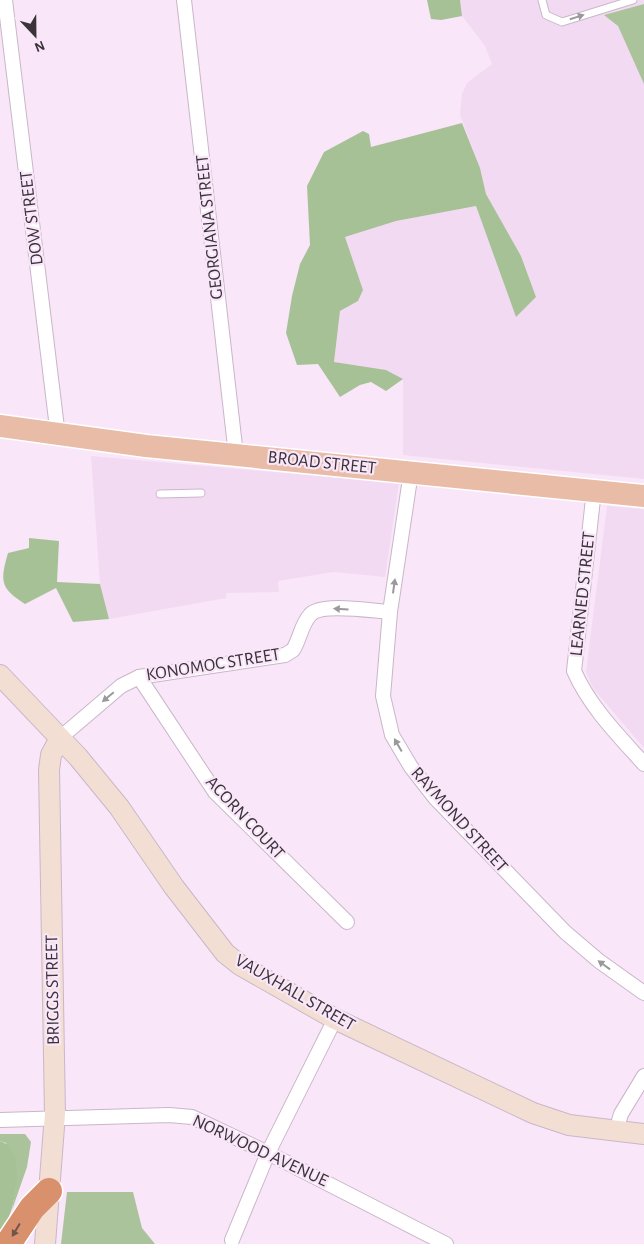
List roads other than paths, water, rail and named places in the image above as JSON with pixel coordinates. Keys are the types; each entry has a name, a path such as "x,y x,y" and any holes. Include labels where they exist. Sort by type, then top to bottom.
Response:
{"highway":[{"path":"8,1244 32,1208 49,1191"}],"main road":[{"name":"BROAD STREET","path":"0,426 58,436 644,496"}],"street":[{"name":"DOW STREET","path":"6,0 58,436"},
{"name":"GEORGIANA STREET","path":"184,0 236,455"},
{"name":"RAYMOND STREET","path":"411,472 390,612 383,696 392,735 411,767 436,799 565,932 599,961 644,993"},
{"name":"LEARNED STREET","path":"594,490 574,671 582,690 596,710 644,764"},
{"name":"KONOMOC STREET","path":"60,738 121,686 139,677 284,655 293,650 303,624 310,614 320,608 390,612"},
{"name":"VAUXHALL STREET","path":"0,675 60,738 119,807 174,887 225,953 240,965 335,1018 533,1113 569,1125 644,1134"},
{"name":"ACORN COURT","path":"139,677 216,792 347,922"},
{"name":"BRIGGS STREET","path":"45,1244 55,1119 49,770 51,755 60,738"},
{"path":"232,1240 268,1153 335,1018"},
{"path":"616,1131 621,1114 644,1076"},
{"name":"NORWOOD AVENUE","path":"0,1120 169,1115 192,1117 268,1153 446,1244"}],"lane":[{"path":"542,0 546,15 562,22 632,0"},
{"path":"160,494 201,493"}]}
